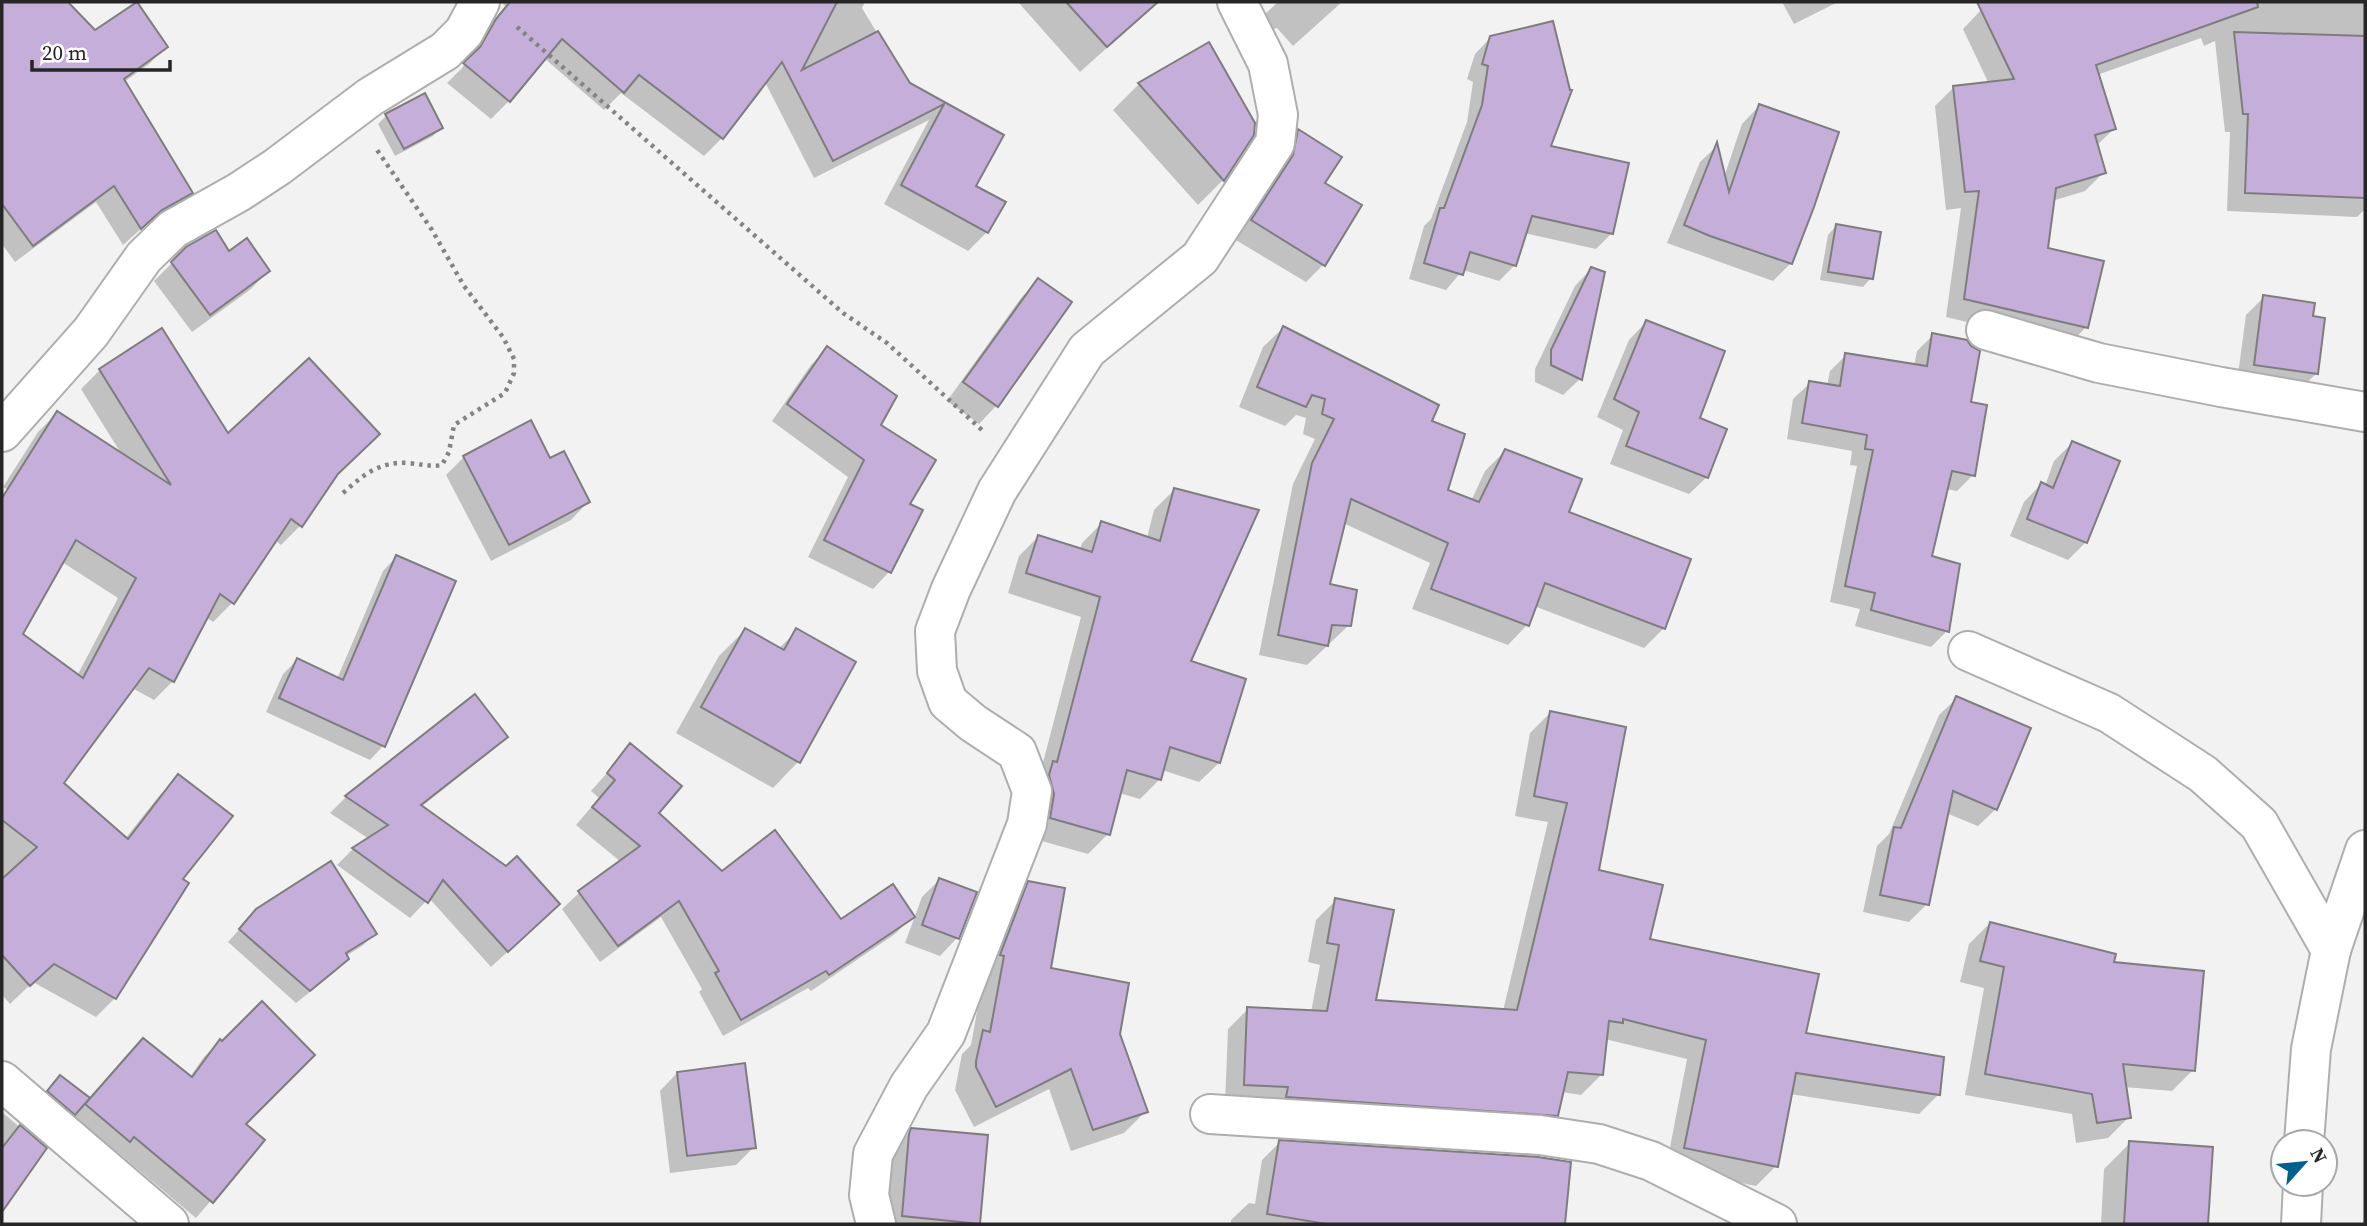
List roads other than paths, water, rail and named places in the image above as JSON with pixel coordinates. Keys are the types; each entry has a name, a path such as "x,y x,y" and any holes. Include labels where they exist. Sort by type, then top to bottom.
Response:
{"street":[{"path":"2,432 91,332 144,257 173,229 239,192 352,111 445,51 464,32 480,2"},
{"path":"876,1224 869,1195 873,1154 909,1086 946,1033 1027,824 1032,791 1017,752 973,723 948,702 937,671 935,631 951,589 997,491 1087,350 1200,258 1250,177 1275,143 1278,115 1268,64 1237,2"},
{"path":"1986,330 2099,363 2365,412"},
{"path":"1968,651 2109,713 2203,774 2259,824 2331,950"},
{"path":"2305,1128 2311,1049 2331,950 2365,850"},
{"path":"2,1081 169,1224"},
{"path":"1210,1114 1540,1135 1599,1144 1651,1161 1777,1224"},
{"path":"2301,1224 2302,1198"}]}
